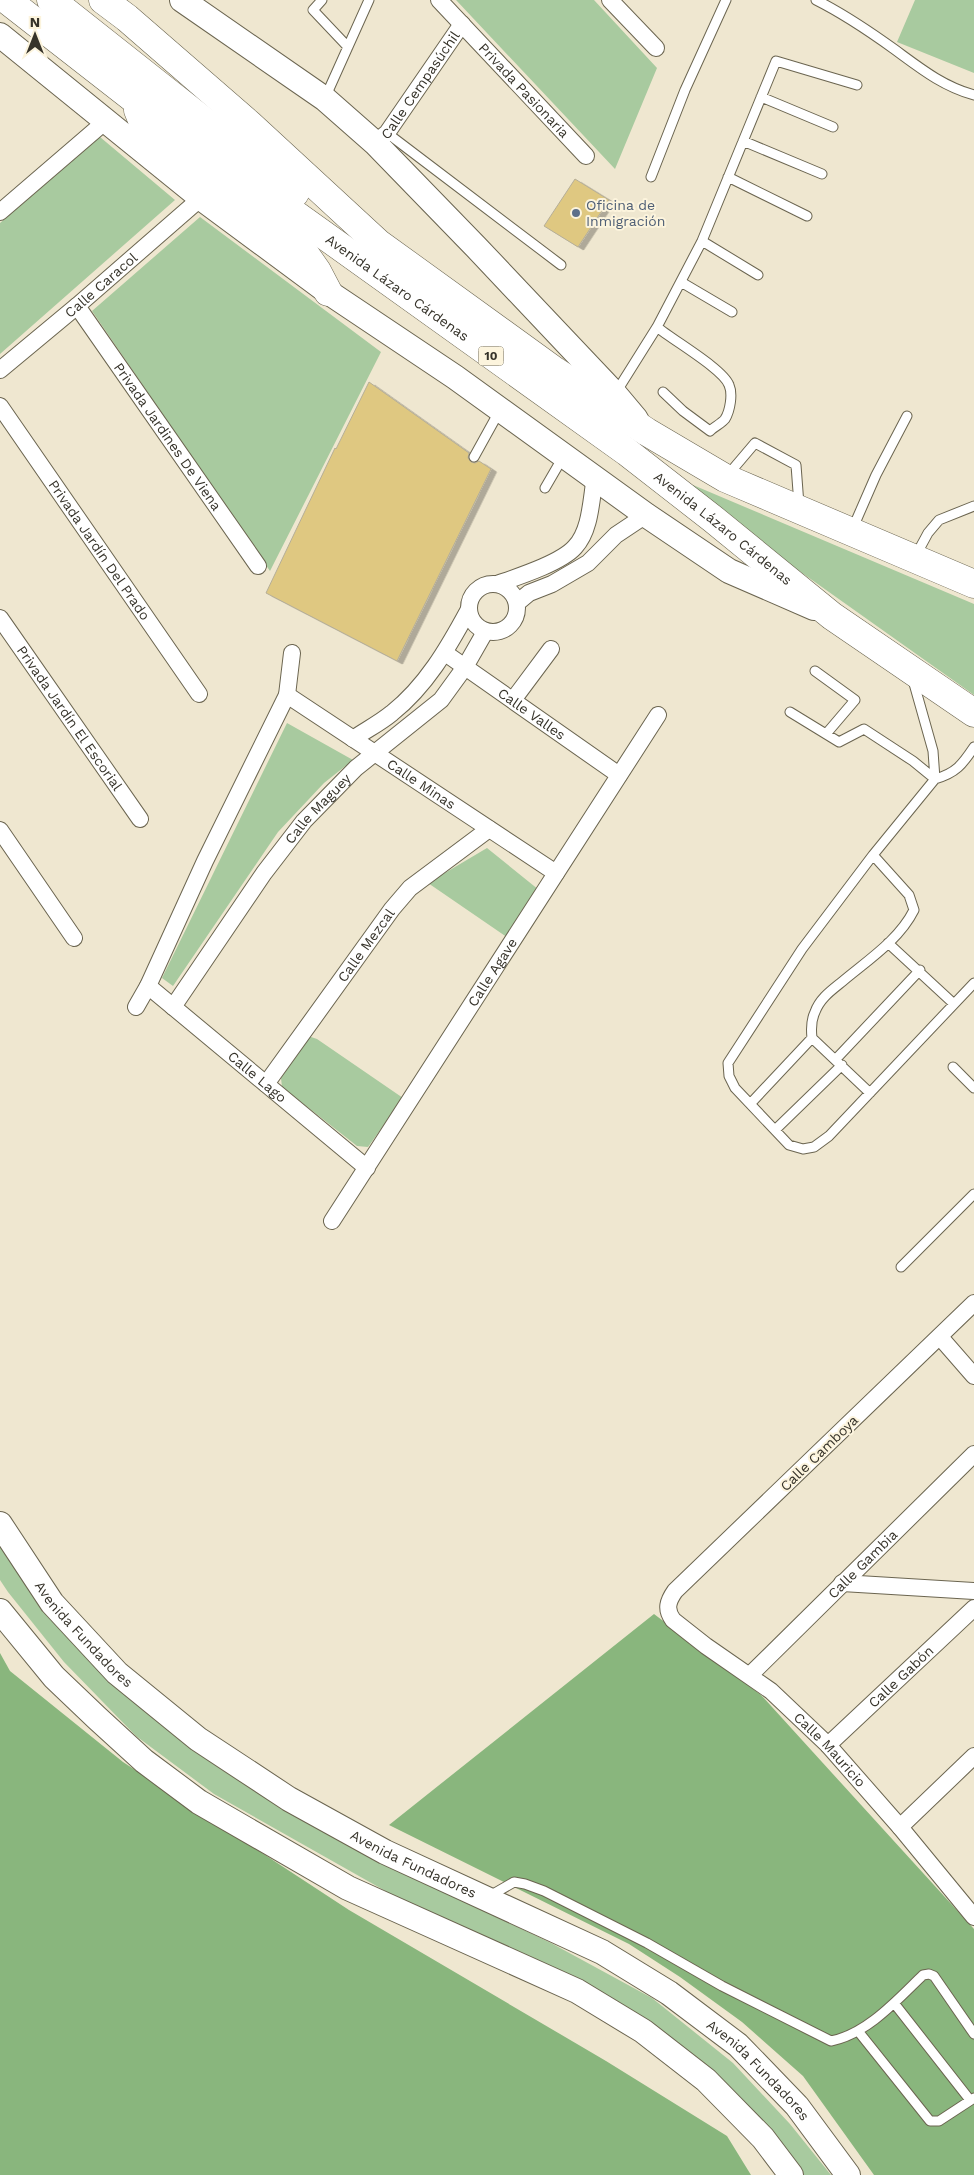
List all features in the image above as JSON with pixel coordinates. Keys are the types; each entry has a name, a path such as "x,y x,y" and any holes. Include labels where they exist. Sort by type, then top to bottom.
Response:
{"highway":[{"name":"Avenida Lázaro Cárdenas","path":"7,0 134,99 627,452 832,616 974,713"},
{"name":"Avenida Lázaro Cárdenas","path":"103,0 242,117 378,243 555,370 647,432 725,478 974,584"},
{"path":"55,2 340,230 394,285"},
{"path":"134,99 142,120 156,138 303,251 317,271 328,292"}],"main road":[{"name":"Avenida Lázaro Cárdenas","path":"182,0 381,138 476,247 615,394 647,432"},
{"name":"Avenida Lázaro Cárdenas","path":"0,35 107,120 200,198 328,292 500,409 646,515 729,571 832,616"},
{"name":"Avenida Fundadores","path":"0,1524 52,1603 117,1673 198,1739 290,1799 385,1852 602,1952 669,1993 738,2045 797,2106 848,2175"},
{"path":"0,1611 54,1676 82,1704 144,1761 199,1802 348,1888 577,1991 643,2031 706,2080 763,2138 791,2175"}],"street":[{"name":"Privada Pasionaria","path":"440,0 586,156"},
{"path":"610,0 656,48"},
{"name":"Calle Cempasúchil","path":"381,138 462,24"},
{"path":"0,212 107,120"},
{"name":"Calle Caracol","path":"0,370 77,306 200,198"},
{"name":"Privada Jardines De Viena","path":"77,306 258,566"},
{"name":"Privada Jardín Del Prado","path":"0,406 199,694"},
{"path":"353,739 392,714 412,695 445,653 468,611 471,596 482,586 497,584 547,565 574,548 589,514 595,477"},
{"path":"517,603 529,593 552,584 588,563 616,535 646,515"},
{"path":"574,548 588,563"},
{"path":"468,611 474,624 485,632 498,632 510,626 517,615 517,603 510,590 497,584"},
{"name":"Privada Jardín El Escorial","path":"0,618 140,818"},
{"name":"Calle Maguey","path":"173,1006 264,873 304,821 356,768 441,700 465,667 485,632"},
{"path":"513,700 552,649"},
{"path":"136,1007 148,986 205,861 287,695 292,653"},
{"name":"Calle Valles","path":"445,653 619,775"},
{"name":"Calle Minas","path":"287,695 556,873"},
{"name":"Calle Agave","path":"332,1221 658,715"},
{"name":"Calle Mezcal","path":"266,1084 392,909 410,888 489,829"},
{"path":"0,830 74,938"},
{"name":"Calle Lago","path":"148,986 366,1168"},
{"name":"Calle Camboya","path":"668,1606 675,1591 974,1303"},
{"path":"940,1337 974,1376"},
{"name":"Calle Gambia","path":"750,1675 974,1454"},
{"path":"842,1583 974,1590"},
{"name":"Calle Mauricio","path":"668,1606 669,1615 673,1620 770,1691 828,1745 972,1910"},
{"name":"Calle Gabón","path":"828,1745 974,1608"},
{"path":"900,1827 974,1756"}],"lane":[{"path":"322,0 313,10 348,47"},
{"path":"325,99 369,0"},
{"path":"651,177 684,90 726,0"},
{"path":"816,0 834,9 894,49 923,72 953,89 974,95"},
{"path":"834,9 838,0"},
{"path":"615,394 658,327 702,241 776,61 857,85"},
{"path":"761,98 833,126"},
{"path":"381,138 561,265"},
{"path":"743,141 822,174"},
{"path":"728,177 807,216"},
{"path":"702,241 758,275"},
{"path":"681,282 732,312"},
{"path":"658,327 671,339 722,374 730,385 732,396 725,419 710,431 683,411 663,392"},
{"path":"474,457 500,409"},
{"path":"851,532 876,475 907,416"},
{"path":"725,478 755,443 796,465 800,510"},
{"path":"545,488 564,455"},
{"path":"914,559 928,533 939,520 974,506"},
{"path":"910,669 933,751 935,779"},
{"path":"815,671 855,700 826,734"},
{"path":"790,712 839,742 864,729 913,761 935,779"},
{"path":"974,747 963,764 951,774 935,779 873,855 802,949 728,1063 729,1076 734,1088 789,1145 803,1149 814,1147 829,1136 974,983"},
{"path":"870,1093 812,1038 811,1026 814,1012 823,997 888,943 910,919 914,910 910,895 873,855"},
{"path":"888,943 920,970 954,1004"},
{"path":"775,1130 839,1062 920,970"},
{"path":"751,1104 812,1038"},
{"path":"953,1068 974,1088"},
{"path":"901,1267 974,1194"},
{"path":"486,1898 514,1882 544,1891 638,1938 722,1986 821,2038 831,2041 858,2031 894,2003 923,1975 929,1974 934,1976 974,2034"},
{"path":"858,2031 930,2121 939,2121 972,2099 894,2003"}],"green space":[{"path":"456,0 594,0 657,68 615,169"},
{"path":"915,0 974,0 974,73 897,42"},
{"path":"100,137 175,200 0,354 0,223"},
{"path":"200,217 381,352 270,571 92,311"},
{"path":"693,485 974,604 974,695 688,492"},
{"path":"287,723 353,760 324,783 278,832 173,986 162,978"},
{"path":"487,848 539,890 511,940 428,883"},
{"path":"308,1036 317,1039 403,1098 368,1147 357,1146 282,1087 281,1078"},
{"path":"0,1538 76,1643 149,1715 222,1770 320,1829 396,1869 551,1943 652,1998 733,2063 790,2124 831,2175 801,2175 774,2139 544,1966 389,1893 214,1794 136,1736 64,1662 8,1592 0,1580"},
{"path":"654,1614 761,1695 974,1929 974,2175 874,2175 803,2076 742,2022 680,1977 629,1944 389,1825"},
{"path":"0,1653 10,1671 123,1762 349,1910 606,2061 727,2136 751,2175 0,2175"}],"building":[{"name":"Oficina de Inmigración","path":"575,179 609,200 578,247 544,226"},
{"path":"369,382 469,453 468,458 471,462 479,461 491,469 397,661 266,593 335,448"}],"place":[{"name":"Oficina de Inmigración","path":"576,213"}]}
